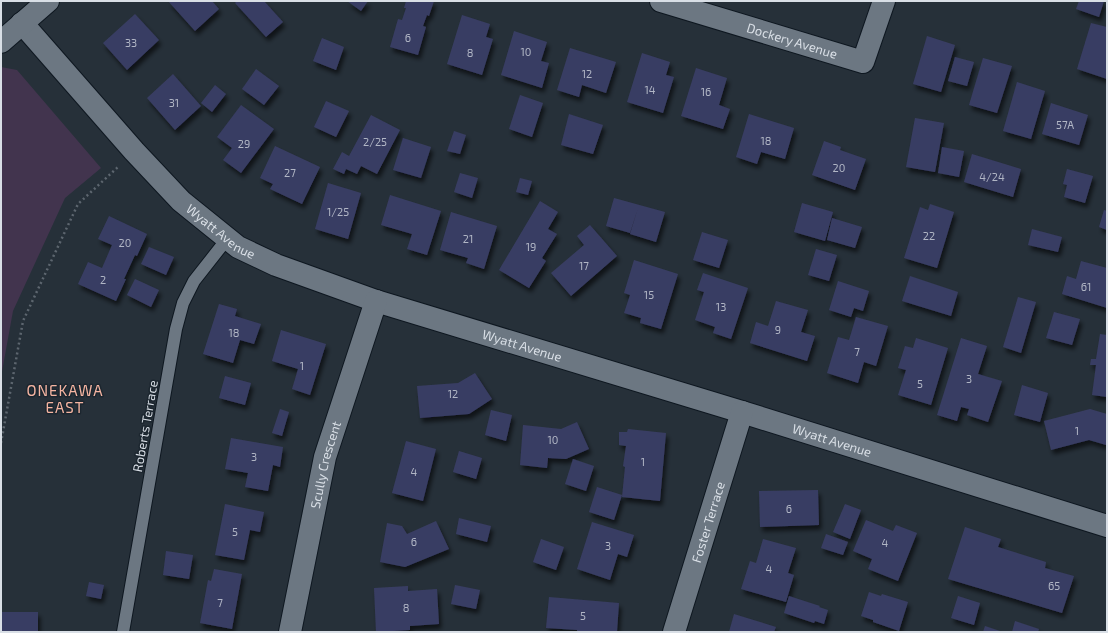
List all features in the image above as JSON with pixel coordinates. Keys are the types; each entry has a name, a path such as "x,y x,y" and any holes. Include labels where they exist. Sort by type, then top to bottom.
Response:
{"street":[{"path":"1,42 48,1"},
{"name":"Dockery Avenue","path":"661,1 863,62 884,1"},
{"name":"Wyatt Avenue","path":"22,23 134,151 181,201 238,247 276,265 376,301 742,412 1107,526"},
{"name":"Scully Crescent","path":"290,632 325,457 376,301"},
{"name":"Foster Terrace","path":"674,632 742,412"}],"lane":[{"name":"Roberts Terrace","path":"123,632 176,328 183,303 194,281 227,239"}],"path":[{"path":"1,443 23,321 78,204 134,151"}],"shaded area":[{"path":"1,67 17,70 101,168 65,198 13,311 1,377"}],"building":[{"path":"168,1 212,1 219,9 195,31"},
{"path":"237,1 264,1 283,22 266,37 235,3"},
{"path":"347,1 368,1 361,11"},
{"path":"406,1 434,1 429,16 427,15 423,26 426,27 418,55 390,47 398,19 402,20 406,8 404,8"},
{"path":"1079,1 1104,1 1099,17 1076,9"},
{"path":"135,14 159,40 127,70 103,43"},
{"path":"462,15 490,24 486,37 493,39 482,75 447,64"},
{"path":"1091,23 1107,27 1107,79 1077,69"},
{"path":"514,31 547,42 541,61 549,63 542,88 501,75"},
{"path":"927,36 955,45 941,92 913,84"},
{"path":"322,38 344,47 336,70 313,61"},
{"path":"570,48 616,62 606,93 582,85 579,97 557,90"},
{"path":"642,53 670,62 666,75 674,77 663,113 627,102"},
{"path":"955,57 974,62 967,86 948,81"},
{"path":"983,58 1012,66 997,113 969,105"},
{"path":"696,68 727,78 719,105 730,109 723,129 681,116"},
{"path":"256,69 279,86 264,105 242,89"},
{"path":"173,74 201,106 175,130 147,98"},
{"path":"1017,82 1045,91 1031,139 1003,131"},
{"path":"215,85 226,94 212,112 201,103"},
{"path":"520,95 543,103 532,137 509,129"},
{"path":"326,101 349,111 336,137 314,127"},
{"path":"1051,103 1088,115 1079,145 1042,134"},
{"path":"241,105 274,129 241,173 223,160 232,148 217,137"},
{"path":"569,114 603,125 593,154 561,145"},
{"path":"749,114 794,128 785,159 761,152 757,164 736,157"},
{"path":"371,115 400,130 377,174 361,166 357,174 346,169 344,174 333,169 342,152 349,156"},
{"path":"915,118 944,123 935,172 906,167"},
{"path":"454,131 466,135 460,154 447,151"},
{"path":"403,138 431,147 421,178 393,170"},
{"path":"824,141 841,147 840,150 866,159 855,190 812,175"},
{"path":"275,146 320,167 302,204 270,189 273,184 260,178"},
{"path":"942,147 964,151 959,177 938,173"},
{"path":"972,154 1021,169 1013,197 964,182"},
{"path":"1067,169 1093,176 1085,203 1064,197 1067,185 1063,184"},
{"path":"460,173 478,178 472,198 454,192"},
{"path":"520,178 532,181 528,195 516,192"},
{"path":"328,183 361,193 348,239 315,229"},
{"path":"390,195 441,211 427,255 407,249 412,234 381,225"},
{"path":"614,198 665,212 656,242 630,234 638,208 630,233 606,226"},
{"path":"540,201 558,212 548,229 557,234 542,258 546,261 529,288 499,270"},
{"path":"802,203 833,212 825,241 794,232"},
{"path":"930,204 954,212 937,268 904,258 920,207 928,210"},
{"path":"1104,210 1107,211 1107,230 1099,227"},
{"path":"451,212 497,226 484,269 466,263 468,258 440,250"},
{"path":"109,216 147,234 137,256 135,255 116,301 78,284 88,262 102,268 112,245 98,239"},
{"path":"832,218 862,227 855,248 827,240"},
{"path":"590,225 617,256 571,296 551,273 584,245 577,236"},
{"path":"1032,229 1062,237 1058,252 1028,245"},
{"path":"702,232 728,240 719,268 693,260"},
{"path":"149,247 174,257 166,275 141,264"},
{"path":"816,249 837,255 829,281 808,275"},
{"path":"634,260 678,274 661,329 640,323 641,318 624,313 630,295 624,293"},
{"path":"1081,261 1107,268 1107,308 1062,294 1067,276 1076,279"},
{"path":"703,273 748,288 731,339 713,333 715,327 695,320 704,292 697,290"},
{"path":"910,276 958,292 951,316 902,301"},
{"path":"135,279 159,290 151,307 127,295"},
{"path":"838,281 869,291 863,311 854,308 851,317 829,310"},
{"path":"1018,297 1036,302 1021,353 1003,347"},
{"path":"776,301 808,310 801,332 815,336 807,361 750,343 756,322 768,326"},
{"path":"219,304 237,309 235,316 261,324 254,344 240,340 233,363 203,354"},
{"path":"1054,312 1080,319 1072,345 1046,338"},
{"path":"856,317 888,326 876,366 864,362 858,383 827,373 838,337 849,340"},
{"path":"281,330 326,344 310,395 292,389 298,369 272,361"},
{"path":"1100,334 1107,335 1107,397 1092,395 1096,365 1090,365 1091,359 1096,359"},
{"path":"916,338 948,348 931,405 898,395 906,370 898,368 905,346 913,348"},
{"path":"961,338 987,346 978,374 1002,381 988,422 967,415 969,409 961,407 957,421 937,415"},
{"path":"475,373 492,399 469,414 420,418 417,386 458,383"},
{"path":"225,376 251,383 245,405 219,398"},
{"path":"1022,385 1048,393 1040,422 1014,415"},
{"path":"280,409 289,412 282,436 272,433"},
{"path":"1090,409 1107,414 1106,445 1089,440 1051,450 1044,421"},
{"path":"491,410 512,415 506,441 485,435"},
{"path":"577,422 589,449 566,459 548,458 547,468 520,465 523,425 561,429"},
{"path":"628,429 666,433 660,501 622,497 625,467 623,466 626,446 619,445 619,432 627,432"},
{"path":"231,438 283,447 280,467 273,465 268,491 245,487 248,473 225,469"},
{"path":"406,441 436,449 423,501 392,493"},
{"path":"459,451 482,458 476,479 453,472"},
{"path":"573,459 594,466 586,491 565,484"},
{"path":"597,487 622,495 614,520 589,512"},
{"path":"818,490 819,525 760,527 759,491"},
{"path":"225,504 264,512 260,532 250,530 244,560 215,555"},
{"path":"845,504 861,510 850,539 833,532"},
{"path":"459,518 491,526 487,542 456,534"},
{"path":"866,520 893,531 896,525 917,533 898,581 868,569 872,559 853,551"},
{"path":"436,521 449,549 405,567 380,562 387,523 402,526 407,534"},
{"path":"592,522 634,535 627,557 618,554 610,580 577,569"},
{"path":"965,527 1001,539 998,547 1046,562 1045,568 1074,576 1062,613 948,579"},
{"path":"826,534 848,542 843,555 821,548"},
{"path":"541,539 564,547 556,570 533,562"},
{"path":"763,539 796,548 788,573 794,575 786,602 741,589 750,561 756,563"},
{"path":"166,551 193,555 189,579 163,575"},
{"path":"214,569 242,574 232,629 200,623 208,580 211,581"},
{"path":"89,582 104,585 101,599 86,596"},
{"path":"455,585 480,590 476,609 451,604"},
{"path":"408,586 408,591 437,589 439,624 410,626 410,630 376,632 374,588"},
{"path":"869,592 881,596 882,594 908,602 899,631 861,616"},
{"path":"789,596 828,610 824,624 815,621 814,623 784,613"},
{"path":"958,596 980,603 974,625 951,618"},
{"path":"549,597 619,603 617,632 577,632 577,630 546,628"},
{"path":"2,612 38,612 38,632 2,632"},
{"path":"734,614 776,627 774,632 729,632"},
{"path":"1015,621 1039,629 1038,632 1012,632"},
{"path":"985,626 1003,632 983,632"}],"district":[{"name":"ONEKAWA EAST","path":"65,398"}]}
